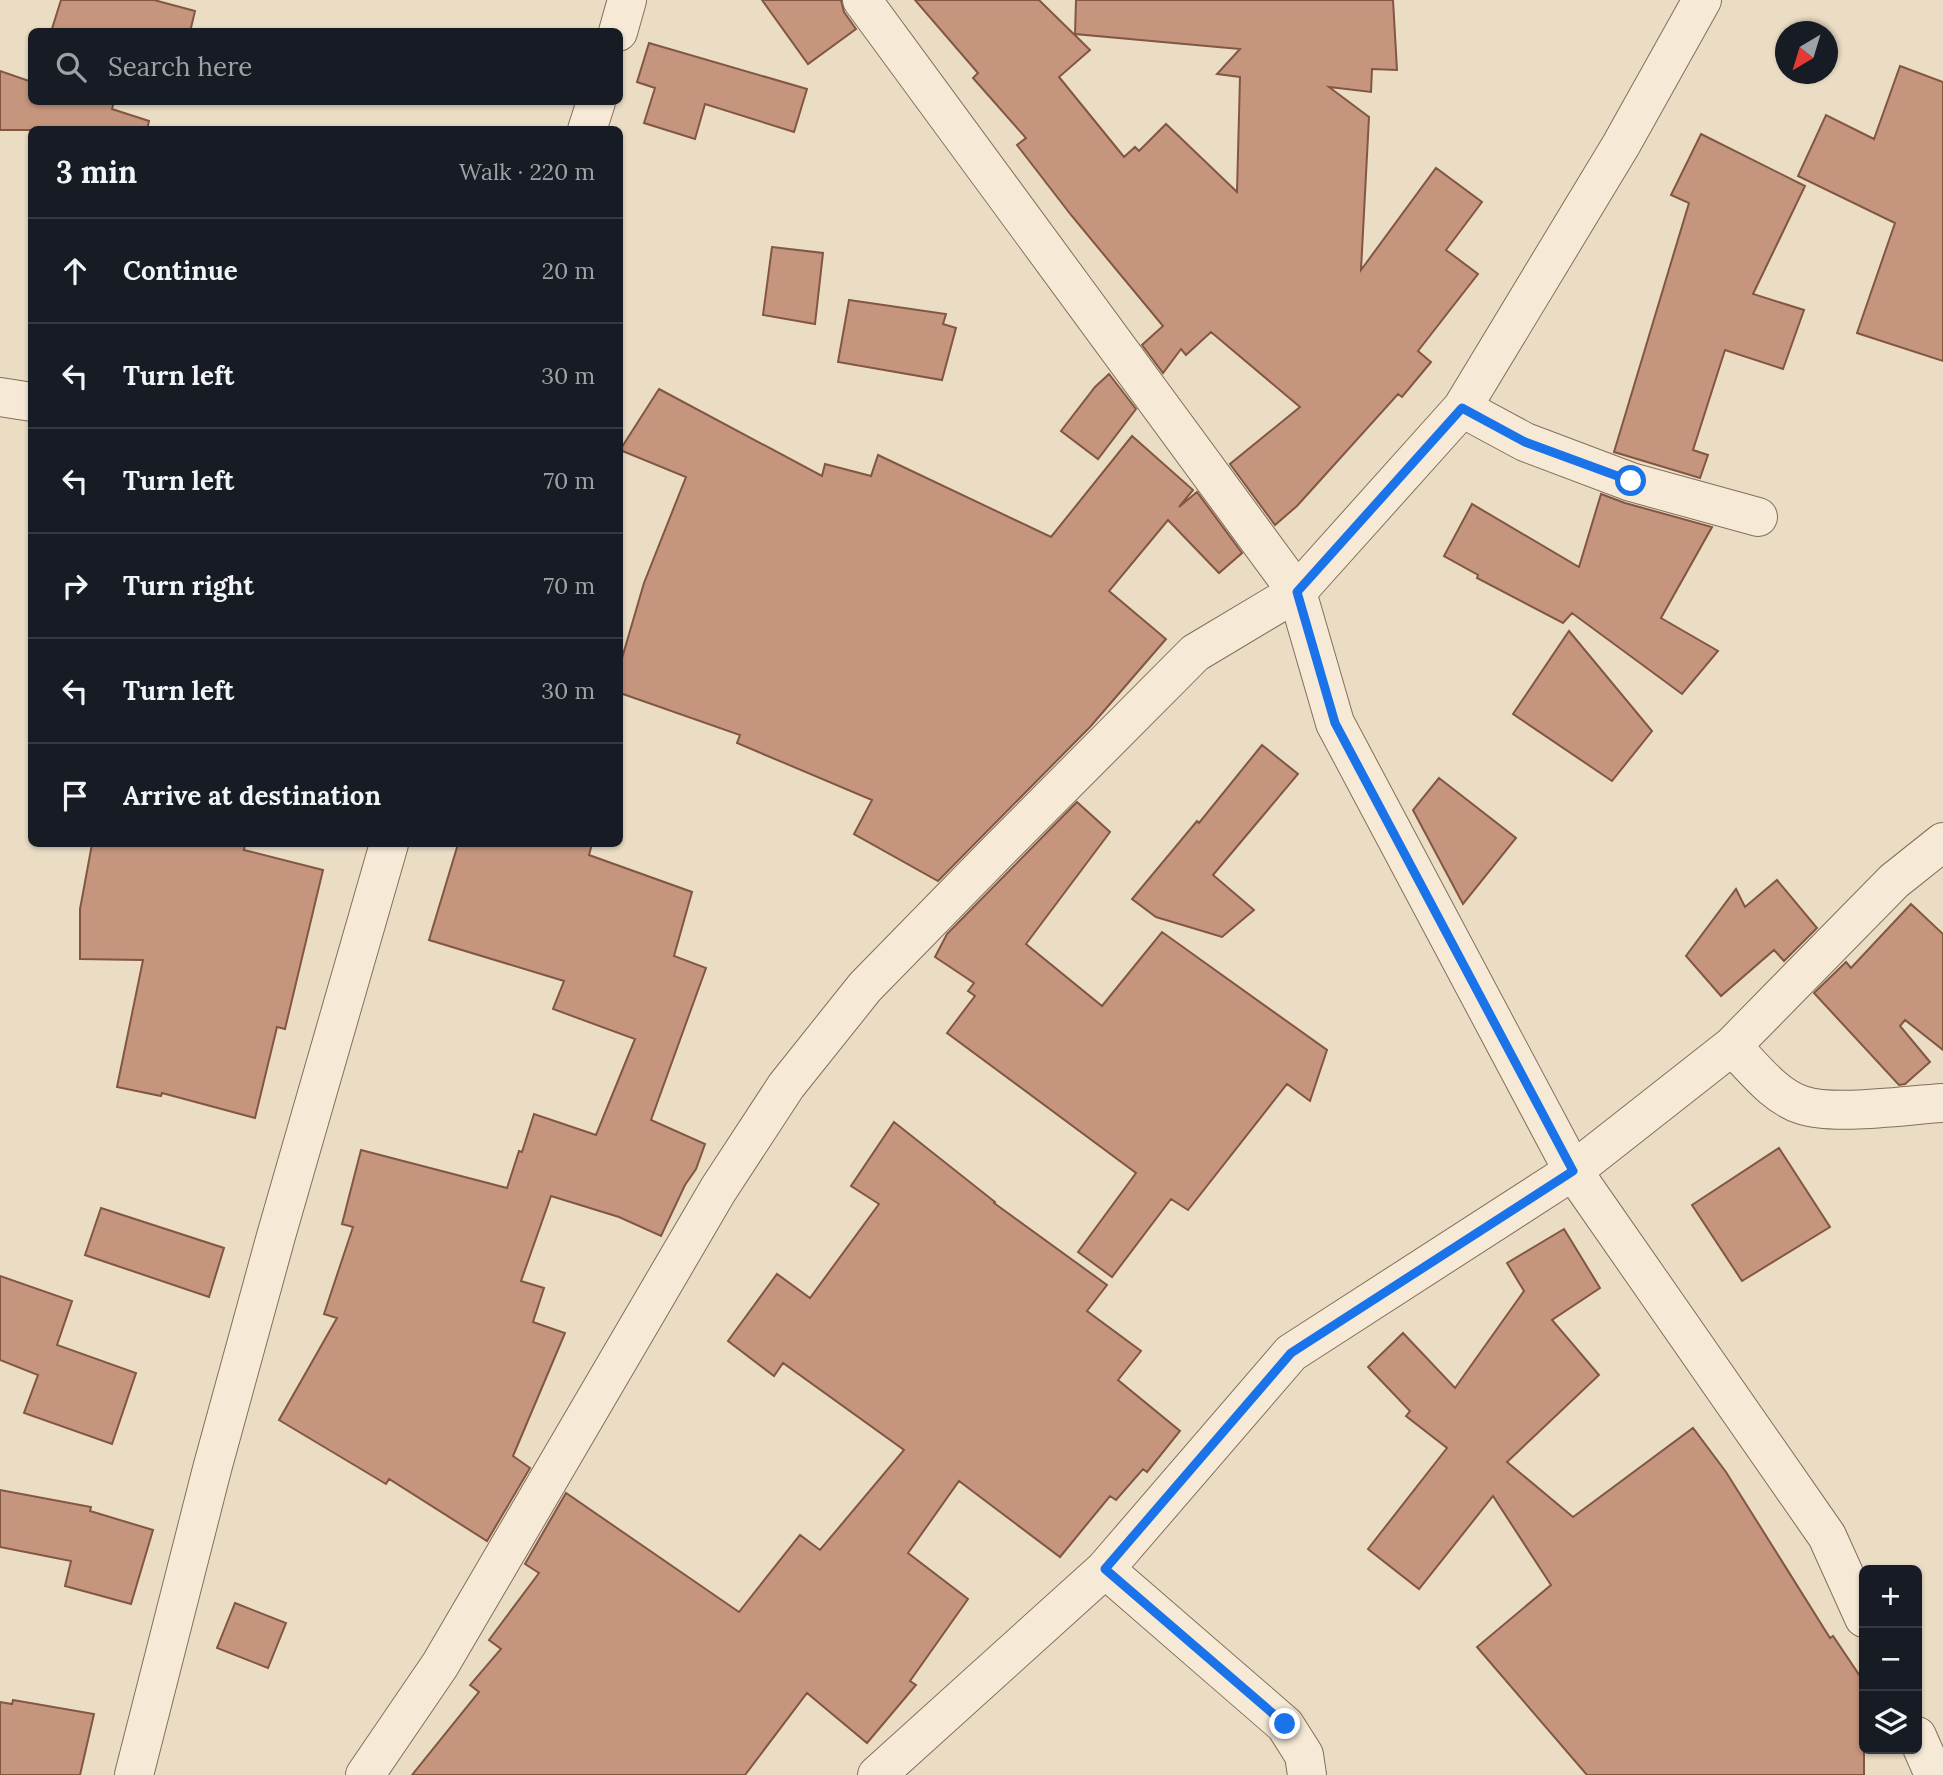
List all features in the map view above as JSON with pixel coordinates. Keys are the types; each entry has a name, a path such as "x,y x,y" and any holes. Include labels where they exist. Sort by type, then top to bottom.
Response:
{"street":[{"path":"619,28 627,0"},
{"path":"862,0 1297,592 1335,723 1573,1171 1827,1536 1859,1607"},
{"path":"365,1775 440,1665 719,1190 786,1086 865,987 1195,653 1297,592 1462,408 1620,145 1702,0"},
{"path":"588,126 595,105"},
{"path":"0,397 28,401"},
{"path":"1462,408 1525,442 1631,481 1758,517"},
{"path":"877,1775 1105,1569 1291,1353 1573,1171 1731,1046 1894,881 1943,842"},
{"path":"134,1775 212,1469 388,847"},
{"path":"1731,1046 1778,1091 1800,1105 1825,1111 1943,1103"},
{"path":"1105,1569 1285,1724 1304,1755 1307,1775"},
{"path":"1922,1747 1934,1775"}],"building":[{"path":"61,0 154,0 195,11 191,28 52,28"},
{"path":"762,0 841,0 844,12 856,29 808,64"},
{"path":"915,0 1039,0 1090,50 1059,77 1124,157 1135,147 1139,151 1166,124 1237,192 1240,77 1217,74 1240,49 1075,34 1076,0 1393,0 1397,70 1372,69 1371,92 1329,87 1369,117 1361,270 1436,168 1482,202 1446,250 1478,274 1418,351 1431,362 1402,397 1398,394 1297,506 1275,525 1230,464 1300,407 1211,332 1186,355 1181,349 1163,373 1142,345 1163,326 1017,145 1026,138 973,78 978,73"},
{"path":"649,43 807,89 794,132 705,104 695,139 644,123 655,88 637,82"},
{"path":"1900,66 1943,82 1943,361 1857,333 1895,223 1798,176 1826,115 1874,139"},
{"path":"0,71 28,81 28,105 113,105 112,109 149,121 148,126 28,126 28,130 0,130"},
{"path":"1701,134 1805,186 1753,294 1804,310 1783,369 1725,350 1693,450 1708,455 1700,478 1614,452 1689,203 1671,195"},
{"path":"772,247 823,253 815,324 763,315"},
{"path":"849,300 946,314 943,324 956,328 942,380 838,362"},
{"path":"1109,374 1136,409 1098,459 1061,431 1095,387"},
{"path":"659,389 822,476 825,464 871,476 878,455 1051,537 1132,436 1193,490 1179,507 1197,492 1242,553 1219,573 1168,520 1109,591 1166,639 1090,727 938,881 854,834 872,800 737,743 740,735 623,694 623,655 644,583 686,477 623,451 623,445"},
{"path":"1601,494 1712,527 1661,618 1718,651 1682,694 1572,613 1563,623 1477,578 1478,575 1444,556 1472,504 1579,567"},
{"path":"1569,631 1652,731 1612,781 1513,714"},
{"path":"1262,745 1298,774 1213,875 1254,910 1222,937 1156,917 1132,899 1197,821 1199,823"},
{"path":"1439,778 1516,838 1463,904 1413,810"},
{"path":"1077,802 1110,832 1026,944 1102,1006 1162,932 1327,1050 1310,1101 1287,1084 1188,1210 1171,1199 1112,1277 1078,1252 1136,1173 947,1033 975,996 968,991 974,983 935,957 947,934"},
{"path":"91,847 244,847 244,850 323,870 285,1029 277,1027 255,1118 162,1093 161,1096 117,1087 143,960 80,959 80,909"},
{"path":"457,847 591,847 589,855 692,892 674,956 706,968 651,1120 705,1144 696,1169 685,1185 661,1236 619,1217 551,1196 521,1281 544,1288 533,1322 565,1333 513,1456 530,1468 487,1541 389,1479 386,1484 279,1420 337,1318 324,1314 353,1227 342,1224 361,1150 507,1188 534,1114 596,1135 635,1039 553,1009 564,981 429,940"},
{"path":"1777,880 1817,928 1784,961 1774,950 1721,996 1686,956 1736,889 1745,907"},
{"path":"1911,904 1943,934 1943,1050 1905,1020 1900,1026 1930,1062 1905,1084 1899,1085 1814,993 1846,962 1851,968"},
{"path":"894,1122 994,1203 1107,1285 1087,1311 1141,1351 1118,1380 1180,1431 1147,1472 1143,1469 1116,1500 1110,1496 1060,1557 959,1481 908,1553 968,1599 910,1681 916,1685 867,1743 807,1693 745,1775 412,1775 479,1692 470,1685 501,1649 489,1640 539,1573 525,1564 566,1493 739,1612 800,1535 820,1550 904,1450 783,1363 774,1376 728,1341 777,1274 810,1298 879,1204 851,1186"},
{"path":"1779,1148 1830,1227 1742,1281 1692,1205"},
{"path":"101,1208 224,1248 209,1297 85,1255"},
{"path":"1564,1229 1600,1288 1552,1320 1599,1375 1507,1462 1573,1517 1693,1428 1726,1472 1830,1638 1833,1636 1859,1675 1859,1754 1864,1754 1864,1775 1587,1775 1477,1647 1551,1585 1493,1496 1419,1589 1368,1549 1447,1448 1406,1416 1410,1411 1368,1367 1403,1333 1455,1388 1524,1291 1507,1263"},
{"path":"0,1276 72,1301 57,1345 136,1373 112,1444 24,1413 38,1375 0,1360"},
{"path":"0,1490 91,1507 90,1511 153,1530 131,1604 65,1586 71,1561 0,1547"},
{"path":"235,1603 286,1623 268,1668 217,1648"},
{"path":"13,1700 94,1714 80,1775 0,1775 0,1702 12,1704"}],"route":[{"path":"1285,1724 1105,1569 1291,1353 1573,1171 1335,723 1297,592 1462,408 1525,442 1631,481"}]}
